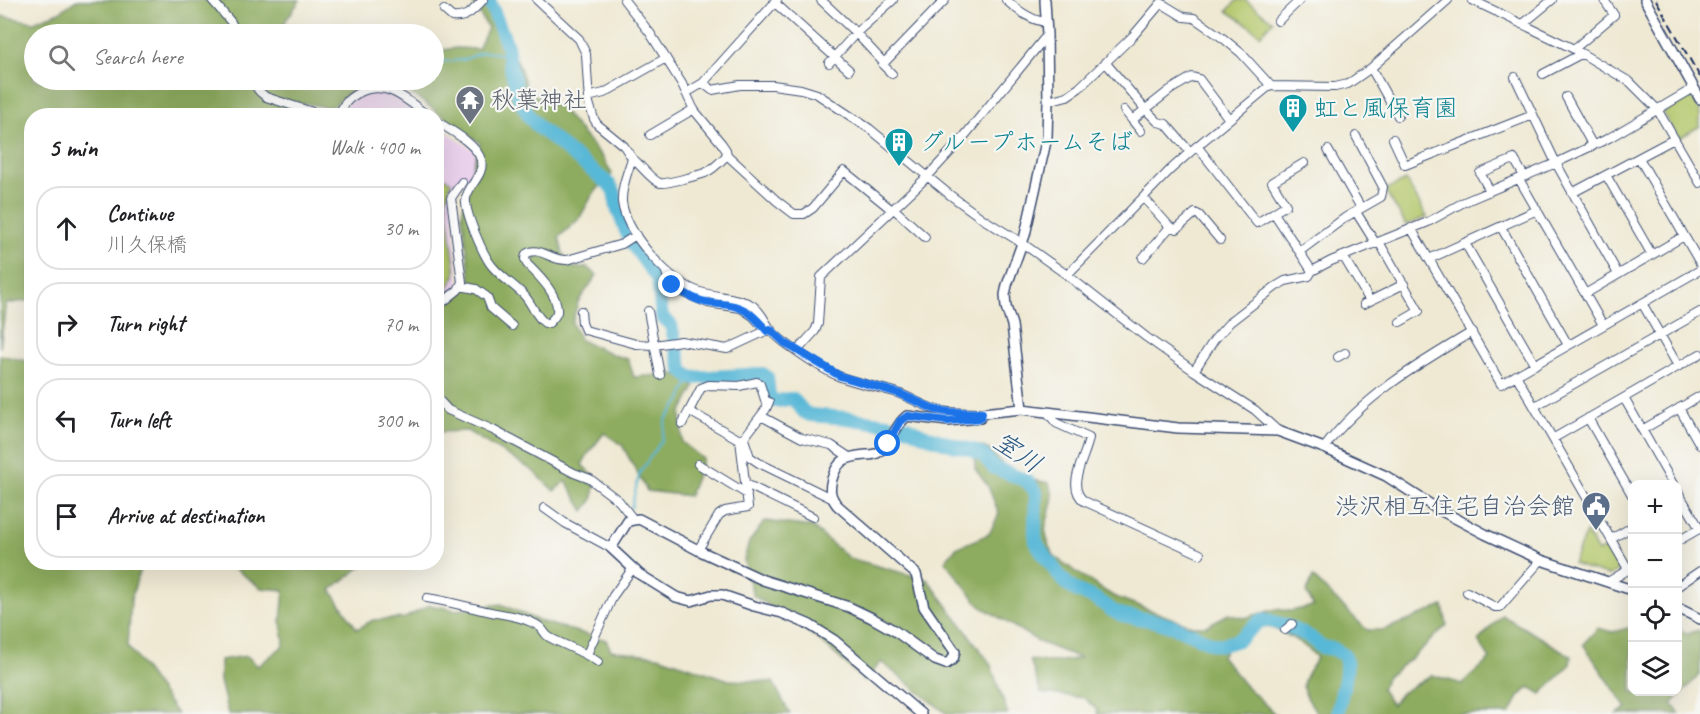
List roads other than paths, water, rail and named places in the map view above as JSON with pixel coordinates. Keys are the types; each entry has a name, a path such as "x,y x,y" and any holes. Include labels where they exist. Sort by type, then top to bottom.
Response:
{"street":[{"path":"212,0 232,24"},
{"path":"444,10 452,17 461,18 468,16 483,0"},
{"path":"537,0 583,45 586,54 590,110 597,124 624,146 632,158 658,183 663,184 704,173 715,167 727,155"},
{"path":"624,0 650,33 682,84 694,109 722,144 727,155 777,201 794,214 804,214 813,208 844,171 925,237"},
{"path":"821,0 856,33 892,74"},
{"path":"832,60 856,33 893,0"},
{"path":"884,63 945,0"},
{"path":"1006,0 1025,14 1046,22"},
{"path":"1022,409 1012,326 1005,295 1022,243 1047,137 1045,0"},
{"path":"1278,21 1300,0"},
{"path":"1067,275 1190,152 1267,88 1271,86 1335,87 1348,84 1371,68 1448,0"},
{"path":"1472,0 1577,52 1630,82 1657,109 1700,183"},
{"path":"1523,24 1552,0"},
{"path":"1543,74 1577,52 1614,15 1604,0"},
{"path":"1645,0 1700,99"},
{"path":"686,93 703,83 776,1 832,60 849,70"},
{"path":"1048,101 1067,96 1079,88 1133,36 1161,3 1184,17 1194,18 1224,39 1241,53 1271,86"},
{"path":"798,350 815,331 818,324 821,277 927,177 962,139 1047,35"},
{"path":"588,97 604,93 666,58"},
{"path":"1106,62 1144,109 1158,122 1166,124 1190,152"},
{"path":"1371,68 1398,116"},
{"path":"1132,120 1170,90 1192,77 1199,79 1229,119"},
{"path":"1515,77 1556,163 1618,274"},
{"path":"703,83 712,90 740,85 773,86 801,89 817,94 870,129 927,177 983,219 1067,275 1146,337 1255,410 1278,431"},
{"path":"1194,371 1214,340 1230,322 1285,281 1309,276 1312,271 1344,256 1428,222 1490,190 1593,146 1694,88"},
{"path":"259,90 266,97 300,108"},
{"path":"341,108 353,95 373,90"},
{"path":"388,90 417,108"},
{"path":"1566,97 1593,146"},
{"path":"650,135 694,109"},
{"path":"1124,110 1141,131"},
{"path":"1393,139 1405,165 1533,115"},
{"path":"444,127 472,146 482,161 482,169 470,188 466,205 487,259 524,296 545,323 554,319 557,308 551,291 527,264 526,254 536,251 560,260 567,260 622,244 635,236"},
{"path":"1300,251 1381,197 1383,188 1356,136"},
{"path":"1572,193 1674,139"},
{"path":"1197,146 1257,223 1286,205 1272,182 1304,163"},
{"path":"1328,150 1377,243 1419,311 1400,322"},
{"path":"632,158 623,188 622,201 635,236 658,264 666,272 694,290 741,300 753,306 760,312 768,330 785,343 840,376 898,393 936,410 949,412 982,413 1022,409 1178,428 1278,431 1324,448 1386,476 1436,508 1540,560 1628,589"},
{"path":"1640,158 1700,263"},
{"path":"1490,190 1480,173 1514,159 1537,210 1603,326"},
{"path":"1606,176 1652,255"},
{"path":"444,301 458,290 462,282 451,198 459,180 470,188"},
{"path":"1144,198 1170,227 1177,229 1195,213 1220,240"},
{"path":"1429,259 1537,210"},
{"path":"1274,213 1312,271"},
{"path":"1501,226 1568,345"},
{"path":"1143,258 1170,227"},
{"path":"1411,228 1502,384 1700,270"},
{"path":"1585,294 1684,236"},
{"path":"1465,243 1535,364"},
{"path":"1344,256 1367,303 1404,284"},
{"path":"460,286 476,289 487,297 491,308 512,326"},
{"path":"1642,303 1678,366"},
{"path":"581,311 585,330 636,344 654,345 681,341 727,349 768,330"},
{"path":"648,311 660,375"},
{"path":"1535,406 1700,312"},
{"path":"1324,448 1338,429 1374,397 1428,359 1472,332"},
{"path":"1554,438 1700,354"},
{"path":"1516,375 1628,565"},
{"path":"682,424 701,388 709,385 739,386 757,382 768,404 742,439 748,507 725,511 719,515 698,550"},
{"path":"1642,429 1700,396"},
{"path":"1624,398 1671,480"},
{"path":"444,406 448,410 590,479 619,501 633,519"},
{"path":"1679,408 1700,445"},
{"path":"611,548 628,521 639,519 763,580 849,607 895,631 941,663 950,663 955,655 954,649 924,607 916,574 831,498 759,464 750,457 742,439 689,411"},
{"path":"1048,412 1056,423 1089,438 1076,481 1079,498 1200,554"},
{"path":"831,498 829,489 835,470 841,462 849,457 878,453 888,444 900,421 908,416 948,421 981,418 982,413"},
{"path":"761,416 802,438 831,445 849,457"},
{"path":"1588,418 1628,488"},
{"path":"698,464 747,494"},
{"path":"746,484 813,518"},
{"path":"1682,502 1700,529 1682,538"},
{"path":"544,508 565,523 611,548 639,574 676,597 691,601 711,595 722,595 782,613 810,625 834,640 921,714"},
{"path":"1611,539 1628,529"},
{"path":"1467,592 1495,607 1500,606 1540,560"},
{"path":"587,654 613,596 633,568"},
{"path":"1608,582 1628,569"},
{"path":"1682,583 1700,571"},
{"path":"428,598 522,619 542,628 546,636 587,654 598,662"},
{"path":"1682,610 1700,619"},
{"path":"1285,630 1292,624"}],"waterway":[{"name":"室川","path":"489,0 507,45 519,98 529,116 538,127 609,184 614,191 617,208 632,244 658,280 662,317 671,325 682,370 691,378 763,374 767,377 769,395 774,401 793,399 804,412 810,415 907,427 923,435 973,450 984,456 993,467 1027,481 1036,492 1036,542 1061,578 1073,589 1098,600 1122,615 1175,627 1214,644 1222,645 1238,640 1260,621 1267,620 1310,637 1321,647 1334,649 1345,656 1346,671 1338,714"},
{"path":"444,61 463,60 483,52 508,56"},
{"path":"631,508 640,472 662,440 666,419 679,403 691,378"}],"railway":[{"path":"1656,0 1700,77"}],"place":[{"name":"秋葉神社","path":"470,126"},
{"name":"虹と風保育園","path":"1293,134"},
{"name":"グループホームそば","path":"899,168"},
{"name":"渋沢相互住宅自治会館","path":"1596,532"}]}
